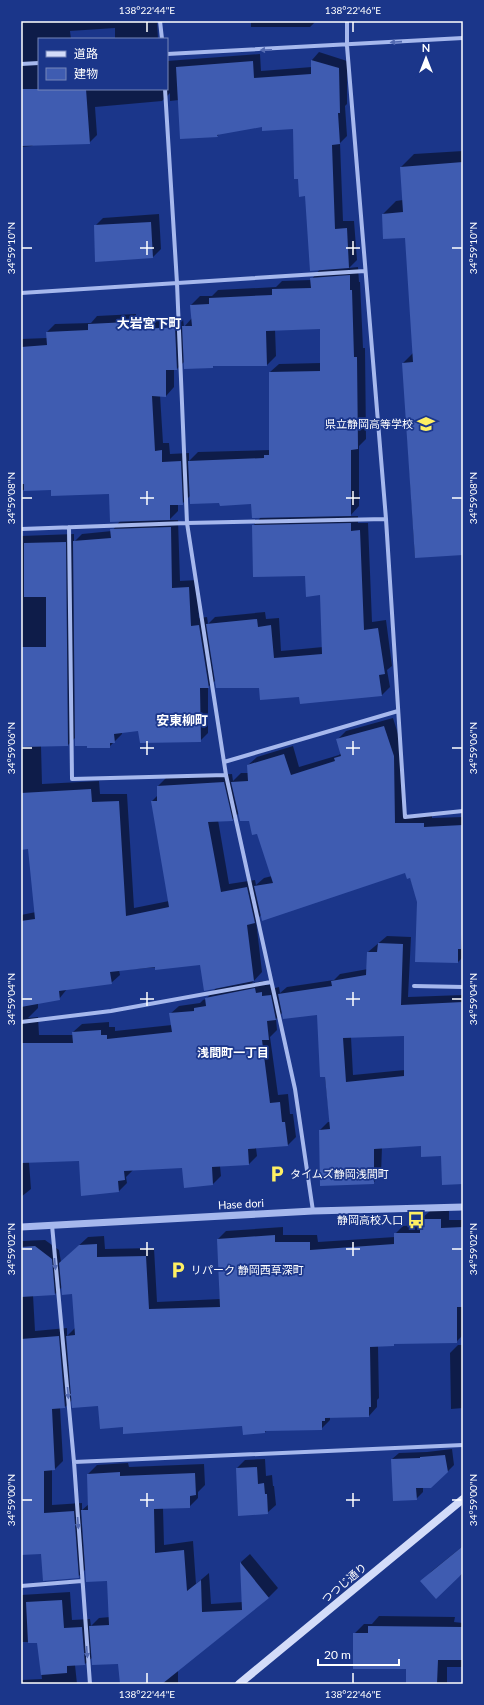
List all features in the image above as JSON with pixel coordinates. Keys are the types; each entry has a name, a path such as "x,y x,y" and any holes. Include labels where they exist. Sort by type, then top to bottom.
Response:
{"main road":[{"name":"つつじ通り","path":"239,1684 463,1499"}],"street":[{"path":"160,21 162,38"},
{"path":"347,21 347,46 386,519 405,817 463,810"},
{"path":"168,54 347,46 463,38"},
{"path":"21,64 38,63"},
{"path":"165,90 177,283 188,522 226,775 295,1089 313,1211"},
{"path":"21,293 365,271"},
{"path":"21,529 188,522 386,519"},
{"path":"69,527 72,779 226,775"},
{"path":"224,762 398,710"},
{"path":"21,1022 111,1011 271,982"},
{"path":"414,986 463,987"},
{"name":"Hase dori","path":"21,1227 313,1211 463,1207"},
{"path":"52,1225 74,1462 90,1684"},
{"path":"74,1462 463,1445"},
{"path":"21,1586 82,1581"}],"building":[{"path":"311,60 339,68 340,113 338,113 340,144 332,145 335,229 347,228 349,268 310,271 305,196 299,197 298,179 294,179 293,129 262,131 262,127 217,135 218,137 180,139 176,67 253,61 254,78 311,74"},
{"path":"21,89 86,90 90,144 21,146"},
{"path":"463,162 463,555 415,558 402,363 413,362 405,238 383,239 382,214 403,212 400,167"},
{"path":"151,222 153,258 95,262 94,225"},
{"path":"350,275 350,290 352,290 354,357 357,357 358,449 351,450 351,516 252,518 251,504 220,506 219,503 190,504 188,461 264,458 264,455 269,455 269,372 320,371 320,329 266,331 267,366 213,366 213,368 184,369 182,326 192,326 190,305 209,304 209,298 272,295 272,289 311,288 310,278"},
{"path":"128,322 128,330 175,327 177,370 166,370 166,397 152,396 155,451 162,450 162,462 181,461 183,505 170,505 170,520 110,522 109,494 51,496 51,490 24,491 24,484 21,484 21,347 47,345 46,332 88,330 88,324"},
{"path":"351,523 351,531 360,530 364,630 378,628 385,674 379,675 382,696 300,704 299,697 260,700 259,688 216,688 206,624 257,619 258,627 271,625 274,658 322,654 320,595 306,597 305,576 253,577 252,525"},
{"path":"171,527 172,588 189,587 191,626 199,625 209,688 200,688 201,742 140,743 138,731 114,734 115,743 110,743 110,748 87,748 87,746 75,746 73,541 111,538 110,529"},
{"path":"66,542 68,746 21,747 21,647 46,647 46,597 24,597 24,543"},
{"path":"384,726 394,756 395,823 424,823 424,827 463,825 463,920 461,949 458,949 458,963 415,962 417,902 410,878 407,879 405,873 262,921 254,886 273,883 257,834 252,835 249,821 240,821 231,782 248,781 247,765 284,754 291,775 335,761 334,758 341,756 336,739"},
{"path":"224,782 233,821 208,822 221,892 247,887 255,923 247,925 254,981 204,991 200,965 155,970 155,967 110,972 112,984 59,991 60,1000 21,1007 21,921 35,919 28,849 21,850 21,793 91,789 92,802 119,801 126,916 169,907 151,801 157,801 157,786"},
{"path":"378,943 403,944 401,1005 463,1002 463,1184 442,1185 441,1156 421,1157 421,1146 374,1149 374,1184 320,1186 319,1130 330,1129 325,1077 320,1077 317,1015 283,1019 278,994 332,986 331,981 366,975 367,952 377,952","holes":["404,1036 404,1076 346,1082 343,1038"]},
{"path":"255,988 256,993 262,992 262,996 271,995 276,1020 267,1021 269,1040 262,1040 270,1103 280,1102 282,1122 285,1122 288,1146 248,1149 249,1165 212,1167 213,1185 184,1188 182,1168 124,1171 125,1180 118,1181 119,1192 81,1196 79,1161 21,1163 21,1043 73,1043 72,1032 101,1030 101,1035 107,1035 107,1039 172,1032 169,1013 194,1011 194,1008 206,1006 205,998"},
{"path":"420,1219 441,1219 441,1228 463,1227 463,1307 457,1307 457,1343 394,1344 394,1346 370,1347 371,1407 369,1407 369,1417 325,1418 325,1421 322,1421 322,1430 265,1431 265,1433 243,1435 242,1426 123,1434 123,1427 100,1429 98,1406 72,1408 66,1336 75,1335 72,1294 62,1295 59,1263 79,1245 97,1244 97,1257 146,1256 149,1309 220,1307 217,1239 275,1235 275,1242 310,1242 310,1250 394,1244 394,1233 420,1233"},
{"path":"35,1246 52,1259 55,1295 21,1297 21,1247"},
{"path":"59,1336 65,1408 52,1409 55,1470 44,1471 44,1513 74,1511 79,1578 43,1581 41,1554 21,1555 21,1339"},
{"path":"445,1455 448,1472 431,1488 416,1488 417,1500 393,1501 391,1459"},
{"path":"257,1467 258,1484 264,1483 265,1494 267,1494 268,1514 238,1516 236,1468"},
{"path":"120,1472 120,1476 195,1473 196,1495 190,1496 190,1508 154,1509 155,1553 184,1550 187,1591 201,1580 202,1612 242,1610 240,1562 269,1598 162,1684 120,1684 118,1664 92,1665 89,1626 109,1625 107,1581 86,1582 81,1510 88,1510 87,1474"},
{"path":"463,1546 463,1573 436,1599 420,1581"},
{"path":"62,1600 64,1628 82,1627 85,1665 67,1666 67,1673 41,1675 37,1643 28,1643 26,1602"},
{"path":"368,1626 463,1627 463,1660 438,1660 437,1684 406,1684 406,1669 353,1669 353,1633 368,1633"}],"place":[{"name":"県立静岡高等学校","path":"426,424"},
{"name":"タイムズ静岡浅間町","path":"277,1174"},
{"name":"静岡高校入口","path":"416,1220"},
{"name":"リパーク 静岡西草深町","path":"178,1270"}],"district":[{"name":"大岩宮下町","path":"149,323"},
{"name":"安東柳町","path":"182,720"},
{"name":"浅間町一丁目","path":"233,1053"}]}
